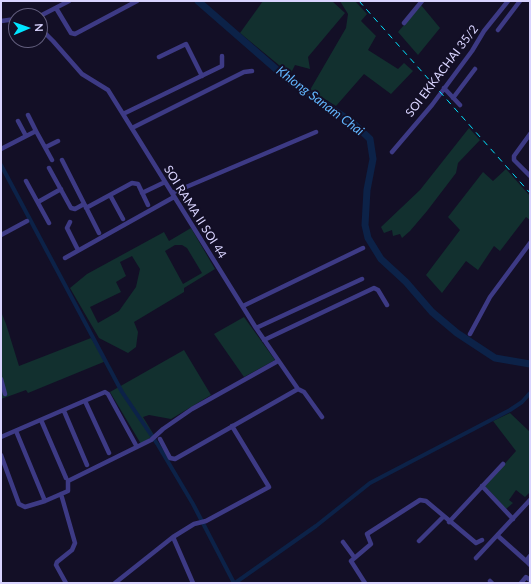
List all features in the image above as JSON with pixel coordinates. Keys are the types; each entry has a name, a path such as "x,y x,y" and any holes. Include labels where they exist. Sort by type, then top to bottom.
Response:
{"street":[{"path":"48,12 69,1"},
{"path":"56,8 71,33 75,34 137,1"},
{"path":"404,23 422,1"},
{"name":"SOI EKKACHAI 35/2","path":"392,152 444,88 484,31 508,1"},
{"path":"498,30 520,1"},
{"name":"SOI RAMA II SOI 44","path":"48,36 82,74 106,87 256,328 298,389 304,392 322,417"},
{"path":"159,57 186,44 202,76"},
{"path":"123,114 222,66 222,56"},
{"path":"453,98 475,69"},
{"path":"132,128 244,72 252,72"},
{"path":"444,88 460,105"},
{"path":"28,115 52,160"},
{"path":"18,121 26,136"},
{"path":"1,149 36,130"},
{"path":"65,258 173,195 316,132"},
{"path":"530,134 514,156 514,160 530,176"},
{"path":"46,147 58,141"},
{"path":"62,160 99,233"},
{"path":"50,168 71,208 75,209 85,206 132,183 138,184 148,205"},
{"path":"26,182 49,223"},
{"path":"142,193 165,182"},
{"path":"38,202 61,189"},
{"path":"110,195 123,219"},
{"path":"1,236 27,221"},
{"path":"70,222 67,228 78,250"},
{"path":"470,334 490,297 530,244"},
{"path":"243,306 363,248"},
{"path":"256,328 362,279"},
{"path":"264,340 374,288 378,290 387,305"},
{"path":"67,480 153,438 192,409 278,361"},
{"path":"1,379 5,394"},
{"path":"160,439 170,458 175,459 298,389"},
{"path":"1,437 64,411 102,393 108,394 137,447"},
{"path":"85,401 109,453"},
{"path":"64,411 87,465"},
{"path":"1,455 19,504 25,507 45,501 68,491 67,480 41,420"},
{"path":"115,583 173,537 194,524 206,521 269,487 232,426"},
{"path":"16,430 45,501"},
{"path":"448,522 503,464"},
{"path":"482,486 513,519"},
{"path":"61,494 75,543 72,550 56,565 66,583"},
{"path":"365,583 351,561 370,544 367,534 420,500 426,501 448,522 476,543 482,540"},
{"path":"476,558 530,500"},
{"path":"419,541 443,517"},
{"path":"498,536 528,563 530,556"},
{"path":"173,537 193,583"},
{"path":"343,542 354,557"},
{"path":"522,583 529,577"}],"green space":[{"path":"263,1 332,1 345,13 308,57 310,69 295,65 291,73 285,70 240,33"},
{"path":"340,1 355,1 367,14 361,21 376,36 368,50 398,69 404,63 413,71 391,94 364,74 336,106 310,90 346,28 348,14"},
{"path":"421,5 440,28 418,55 398,32"},
{"path":"469,128 480,140 458,163 456,173 427,211 402,238 400,234 393,236 392,230 384,233 381,227 420,190"},
{"path":"506,169 530,196 530,220 526,217 500,251 494,246 478,270 466,261 442,293 426,275 460,230 448,217 483,172 493,181"},
{"path":"191,228 215,269 184,288 184,292 134,322 138,332 136,347 128,353 99,338 70,288 87,274 164,232 169,241","holes":["175,245 182,245 187,248 202,273 183,284 165,251","132,256 140,269 136,287 119,311 98,323 90,307 121,292 116,282 126,276 120,262"]},
{"path":"1,314 6,324 19,366 91,338 106,361 28,393 26,390 1,399"},
{"path":"244,317 275,360 244,377 214,334"},
{"path":"184,350 211,395 171,419 149,415 143,417 154,435 141,444 110,392"},
{"path":"510,413 530,432 530,492 525,497 516,490 509,500 513,503 506,509 485,486 516,451 493,421"}],"waterway":[{"name":"Khlong Sanam Chai","path":"198,1 292,83 352,122 370,139 373,159 367,190 365,225 368,238 381,259 406,282 432,312 457,333 495,358 530,364"},
{"path":"1,165 122,392 158,445 193,504 234,583"},
{"path":"235,583 316,526 370,483 510,410 522,402 530,393"}],"railway":[{"path":"359,1 530,193"}]}
